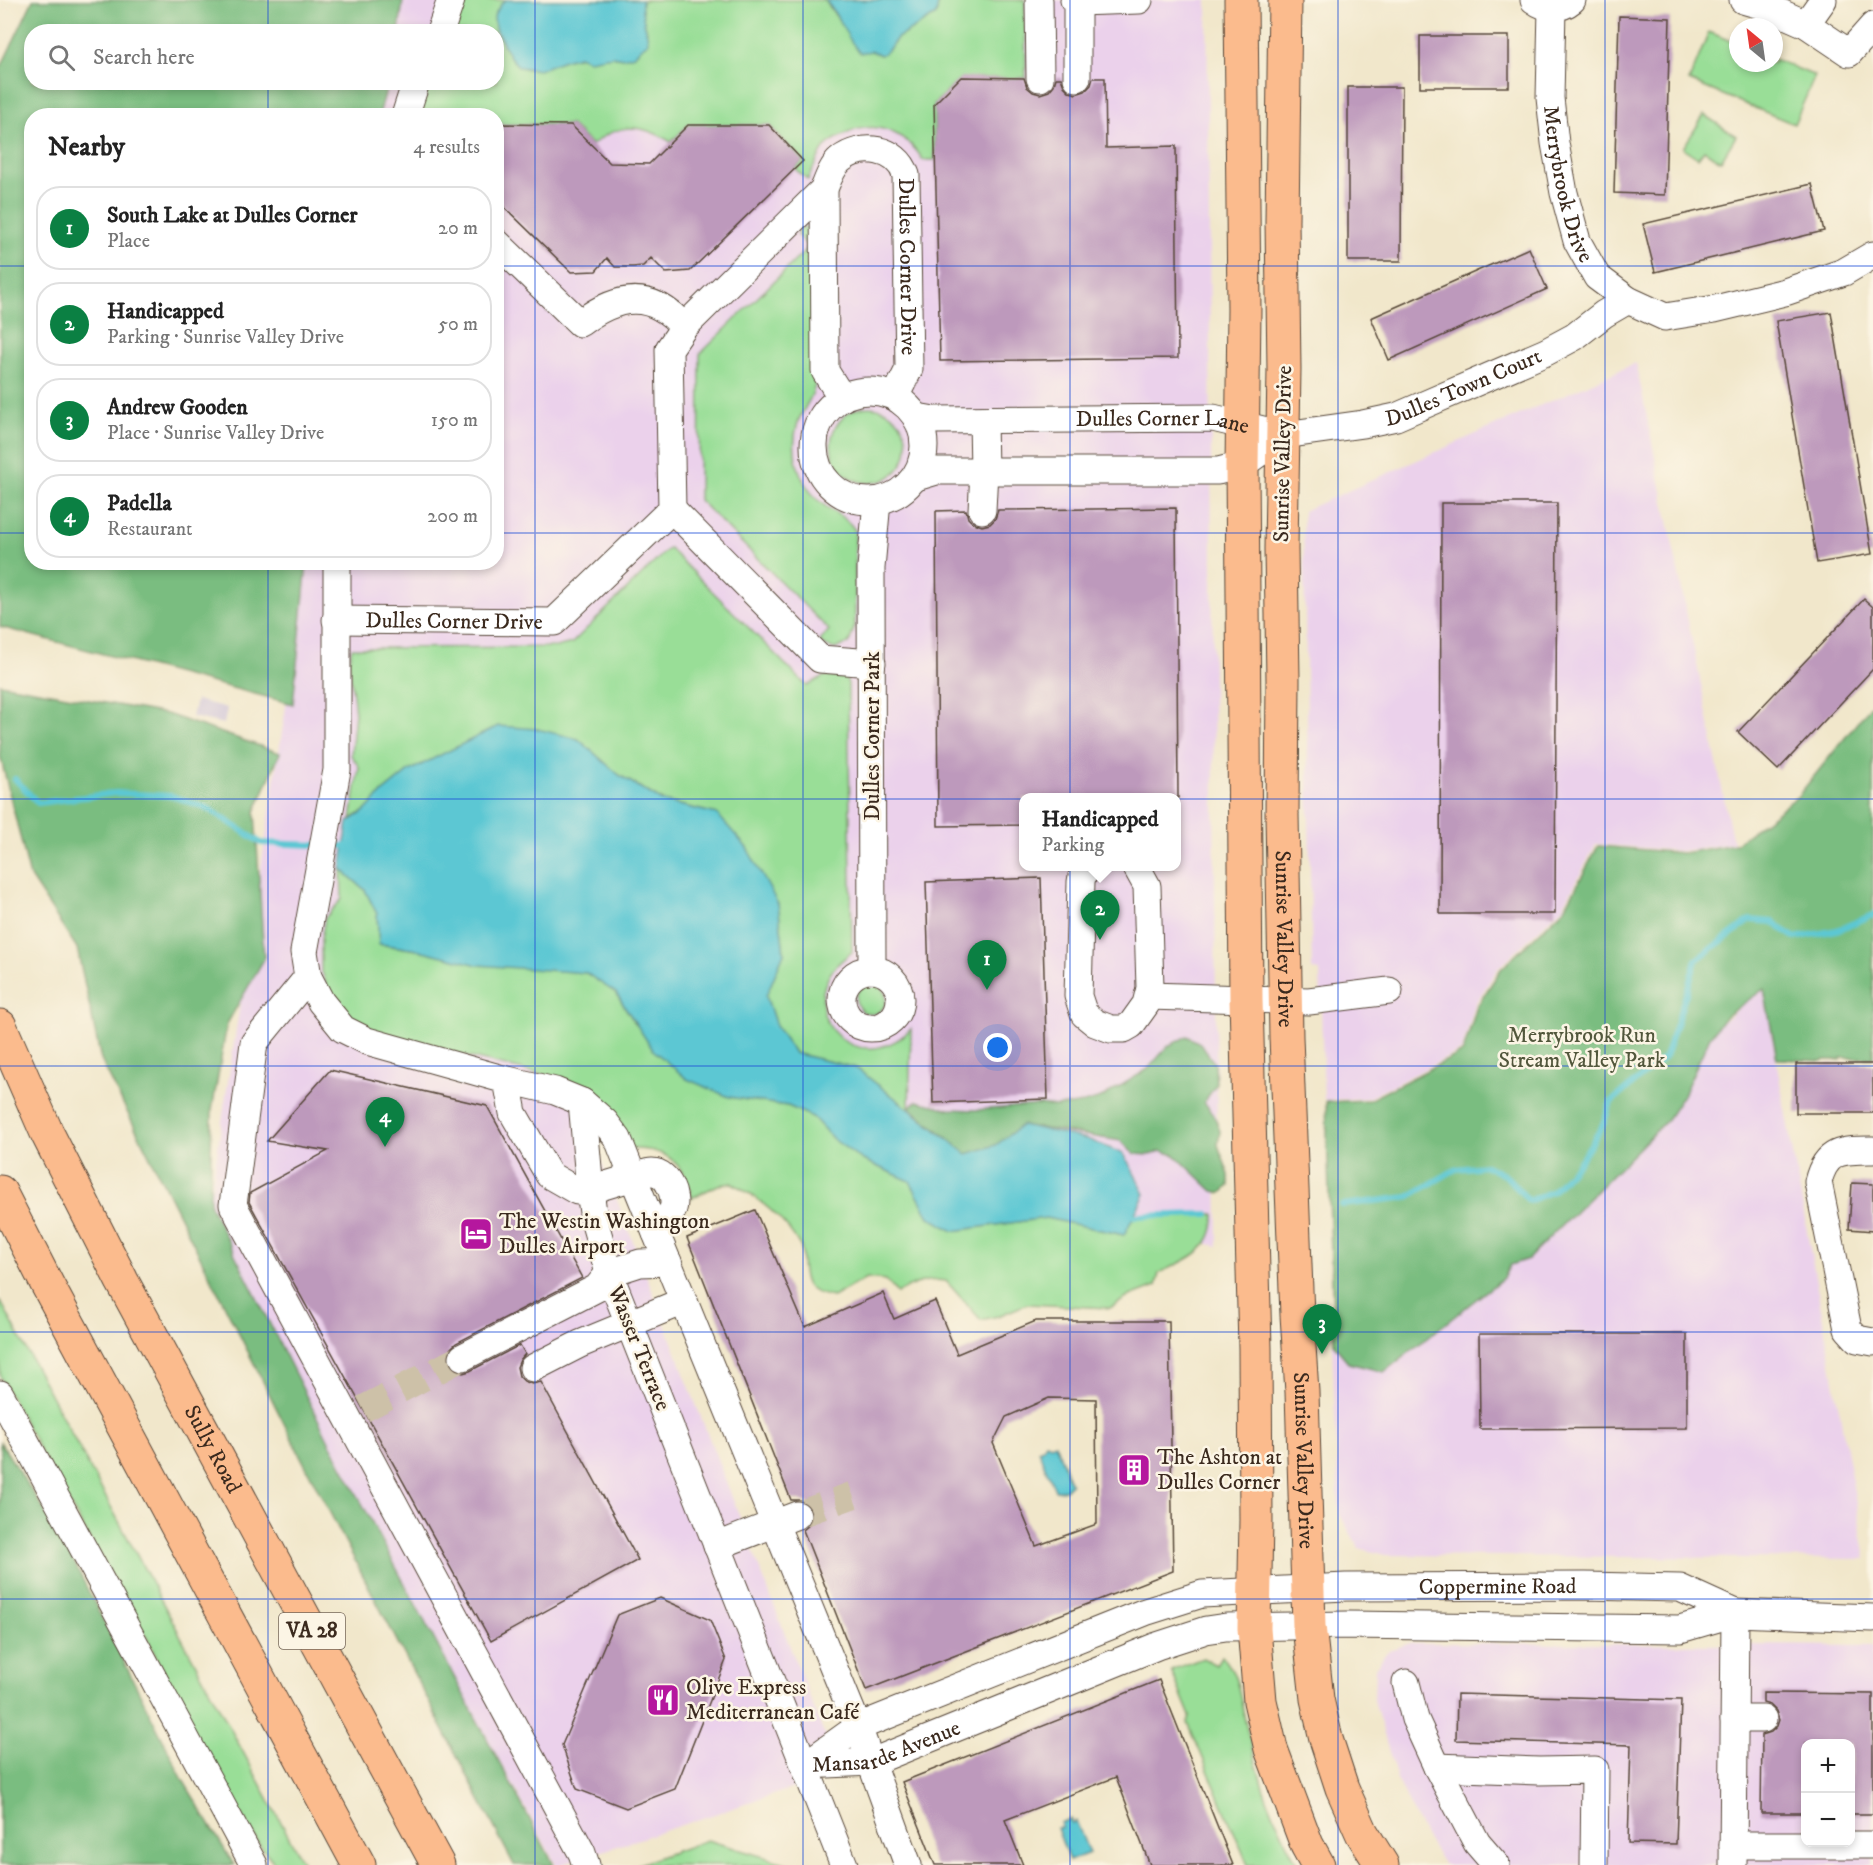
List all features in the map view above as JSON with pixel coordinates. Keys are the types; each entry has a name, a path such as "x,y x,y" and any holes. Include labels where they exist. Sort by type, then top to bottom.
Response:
{"main road":[{"name":"Sunrise Valley Drive","path":"1241,0 1246,999 1255,1337 1256,1591 1254,1628 1260,1701 1271,1749 1302,1835 1318,1865"},
{"name":"Sunrise Valley Drive","path":"1285,0 1282,220 1284,435 1281,549 1282,814 1286,999 1308,1588 1317,1699 1326,1738 1346,1797 1362,1833 1382,1865"},
{"name":"Sully Road","path":"0,1026 47,1133 112,1261 438,1865"},
{"name":"VA 28","path":"0,1192 53,1296 359,1865"}],"street":[{"path":"443,24 451,0"},
{"path":"1040,0 1040,78"},
{"path":"1077,78 1076,1 1139,0"},
{"path":"1743,0 1767,7 1806,24 1849,53 1873,26"},
{"path":"1806,24 1823,0"},
{"name":"Merrybrook Drive","path":"1553,3 1550,98 1555,142 1564,193 1577,241 1597,277 1628,300 1665,317 1715,309 1785,292 1844,272 1873,255"},
{"path":"408,108 413,90"},
{"name":"Dulles Corner Drive","path":"842,398 825,371 824,189 828,178 840,161 854,152 875,150 894,157 904,168 906,175 909,369 895,397"},
{"name":"Dulles Corner Drive","path":"336,620 554,622 672,509 669,349 684,327 824,189"},
{"path":"504,250 580,323 609,305 642,299 661,306 684,327"},
{"name":"Dulles Town Court","path":"1284,435 1396,417 1546,352 1574,337 1604,314 1628,300"},
{"path":"859,391 877,391 895,397 907,405 917,417 925,447 916,477 899,493 877,501 858,501 840,494 825,481 816,464 813,445 817,427 827,410 842,398 859,391"},
{"name":"Dulles Corner Lane","path":"917,417 934,420 1213,418 1284,435"},
{"path":"982,420 984,471 982,510"},
{"name":"Dulles Corner Lane","path":"916,477 936,471 1218,471 1242,465 1284,435"},
{"name":"Dulles Corner Park","path":"872,970 871,568 877,501"},
{"path":"672,509 820,659 872,663"},
{"name":"Dulles Corner Drive","path":"308,977 304,952 337,770 337,570"},
{"path":"1086,871 1081,882 1078,996 1084,1014 1095,1023 1111,1029 1124,1029 1136,1020 1149,996 1146,886 1138,871"},
{"path":"586,1865 582,1853 355,1414 232,1205 254,1043 308,977 321,1002 343,1029 367,1041 555,1091 582,1102 605,1122 618,1139 684,1301 786,1519 908,1865"},
{"path":"1149,996 1309,1000 1389,991"},
{"path":"507,1080 513,1113 549,1175 577,1191 590,1190 633,1177"},
{"name":"Wasser Terrace","path":"582,1102 594,1220 609,1273 844,1865"},
{"path":"1873,1150 1853,1150 1835,1154 1822,1167 1818,1182 1848,1329 1857,1339 1873,1342"},
{"path":"463,1357 597,1288 609,1273 640,1263 668,1262"},
{"path":"533,1368 629,1322 684,1301"},
{"path":"0,1394 254,1865"},
{"path":"717,1546 786,1519"},
{"name":"Coppermine Road","path":"1256,1591 1308,1588 1585,1586 1680,1588 1735,1613"},
{"name":"Mansarde Avenue","path":"805,1765 858,1727 1145,1612 1202,1594 1256,1591"},
{"path":"1735,1613 1733,1855 1873,1845"},
{"name":"Coppermine Road","path":"1254,1628 1347,1625 1680,1629 1735,1613 1873,1618"},
{"name":"Mansarde Avenue","path":"805,1765 872,1762 1157,1646 1206,1630 1226,1627 1254,1628"},
{"path":"1406,1683 1415,1719 1437,1767 1477,1843 1496,1865"},
{"path":"1734,1719 1763,1719"},
{"path":"1437,1767 1528,1771 1595,1770 1594,1865"}],"shaded area":[{"path":"395,0 1207,0 1218,1246 965,1193 483,855 839,1773 560,1865 556,1865 207,1218 307,570 504,570 504,108 378,108 381,90 504,90 504,24 391,24"},
{"path":"1636,363 1733,843 1681,851 1596,844 1563,907 1499,967 1475,1004 1462,1050 1368,1098 1324,1100 1320,971 1312,970 1303,511"},
{"path":"196,700 227,708 224,724 192,717"},
{"path":"1763,987 1866,1559 1385,1555 1359,1548 1339,1513 1332,1343 1347,1361 1382,1370 1509,1263 1710,1033"},
{"path":"1411,1643 1873,1646 1873,1865 1444,1865 1425,1836 1397,1779 1374,1700 1375,1668 1389,1650"}],"green space":[{"path":"33,0 403,0 400,24 24,24 24,90 386,90 381,108 24,108 24,570 306,570 293,704 0,627 0,69"},
{"path":"465,0 506,0 496,12 494,24 456,24"},
{"path":"642,0 825,0 850,33 864,46 880,55 889,49 897,38 936,15 939,0 1025,0 1026,78 961,78 934,104 935,160 923,160 908,143 890,131 879,128 857,129 828,144 818,158 808,180 795,169 803,161 769,125 688,125 671,142 640,129 621,129 592,145 571,125 504,124 504,108 420,108 424,90 504,90 504,45 513,60 529,69 537,69 577,57 623,57 647,31 640,10"},
{"path":"1709,32 1729,40 1729,72 1783,72 1783,63 1815,76 1794,124 1689,81"},
{"path":"1704,115 1736,136 1721,161 1704,150 1698,158 1683,148"},
{"path":"808,227 814,232 816,239 815,384 798,422 795,433 795,454 805,484 811,492 855,530 855,626 849,643 835,649 823,645 820,641 829,630 699,500 700,354 809,247 797,235 800,228"},
{"path":"869,407 884,410 896,418 904,430 907,445 904,460 896,472 884,480 869,483 854,480 842,472 834,460 831,445 834,430 842,418 854,410"},
{"path":"669,548 807,686 824,676 846,678 848,684 852,952 834,968 824,987 823,1006 828,1023 839,1037 854,1046 872,1048 891,1043 911,1029 909,1109 856,1068 794,1053 776,1026 766,996 784,953 778,904 717,814 663,801 619,775 578,739 432,760 409,771 383,792 365,811 351,819 359,767 351,755 355,713 349,660 352,648 556,647 572,643"},
{"path":"0,684 167,714 280,753 255,812 264,959 227,1024 212,1110 210,1205 331,1445 554,1865 514,1865 302,1459 101,1060 77,948 30,877 0,755"},
{"name":"Merrybrook Run Stream Valley Park","path":"1873,703 1873,1058 1841,1058 1841,1060 1822,1061 1777,1059 1764,989 1726,1016 1711,1035 1683,1095 1666,1121 1528,1259 1510,1265 1503,1278 1384,1372 1349,1363 1334,1345 1326,1102 1369,1100 1463,1052 1477,1006 1501,969 1565,908 1598,846 1683,853 1735,844 1798,796"},
{"path":"341,869 365,890 377,914 379,944 533,968 586,973 616,993 635,1023 729,1097 788,1106 813,1117 833,1139 863,1160 910,1181 929,1217 953,1231 1046,1218 1123,1235 1134,1216 1214,1214 1210,1236 1205,1245 1190,1258 1159,1273 1156,1286 1130,1296 1110,1308 1027,1304 998,1316 981,1320 946,1281 939,1280 921,1282 897,1293 886,1280 866,1278 833,1297 817,1293 805,1282 801,1248 787,1227 771,1210 732,1183 718,1185 692,1198 689,1186 679,1167 665,1155 655,1151 632,1149 617,1119 597,1097 569,1081 372,1034 350,1022 330,995 321,969 321,939 325,918 342,899"},
{"path":"871,984 882,988 886,999 882,1010 871,1014 860,1010 856,999 860,988"},
{"path":"1187,1036 1200,1043 1215,1064 1216,1085 1204,1102 1214,1115 1220,1131 1218,1145 1229,1175 1229,1186 1222,1193 1213,1191 1175,1155 1161,1151 1150,1155 1134,1154 1121,1141 1022,1125 996,1145 967,1154 909,1107 917,1101 949,1109 975,1110 1040,1105 1056,1107 1084,1103 1101,1098 1148,1069 1167,1047"},
{"path":"0,1300 304,1865 276,1865 259,1844 203,1753 146,1636 7,1390 0,1376"},
{"path":"0,1442 61,1536 183,1780 234,1865 0,1865"},
{"path":"1222,1656 1235,1678 1262,1784 1278,1825 1298,1865 1248,1865 1188,1723 1190,1716 1171,1670 1203,1658 1216,1665"},
{"path":"707,1840 791,1865 637,1865"}],"water":[{"path":"506,0 642,0 648,42 634,55 623,58 612,56 589,60 579,56 539,70 519,67 504,45 504,24 495,24 494,16"},
{"path":"825,0 939,0 936,15 897,38 881,55 871,51 860,53"},
{"path":"498,726 537,729 578,739 619,775 662,801 717,814 747,848 778,904 784,953 766,996 776,1026 794,1053 856,1068 967,1154 996,1145 1022,1125 1087,1139 1124,1154 1145,1194 1124,1235 1046,1218 953,1231 929,1217 910,1181 863,1160 833,1139 813,1117 788,1106 729,1097 687,1079 653,1050 616,993 586,973 478,965 419,950 379,944 377,914 365,890 341,869 348,822 365,811 383,792 409,771"},
{"path":"1046,1443 1051,1445 1055,1443 1071,1484 1065,1490 1055,1490 1038,1450"},
{"path":"1070,1819 1072,1823 1076,1821 1089,1853 1069,1861 1057,1828 1062,1827 1060,1823"}],"building":[{"path":"1619,16 1670,18 1665,195 1614,193"},
{"path":"1420,36 1509,36 1509,87 1420,87"},
{"path":"961,77 1024,78 1027,87 1040,94 1049,91 1056,78 1061,78 1064,86 1076,94 1085,91 1091,85 1093,78 1105,78 1106,148 1176,146 1178,358 940,361 934,104"},
{"path":"1348,87 1402,87 1401,261 1348,261"},
{"path":"504,124 571,125 610,163 649,164 688,125 769,125 803,161 690,271 666,273 651,258 643,266 615,267 607,258 596,271 571,272 504,207"},
{"path":"1812,184 1824,231 1655,272 1643,224"},
{"path":"1529,248 1547,289 1389,360 1371,318"},
{"path":"1831,312 1872,554 1817,563 1776,321"},
{"path":"1441,503 1557,503 1555,914 1440,914"},
{"path":"1176,508 1178,793 1019,793 1019,825 938,826 936,511 966,510 968,518 973,523 982,526 990,524 995,519 998,510"},
{"path":"1864,599 1873,607 1873,669 1778,770 1738,732"},
{"path":"1041,878 1048,1099 933,1103 926,882"},
{"path":"1796,1064 1873,1064 1873,1113 1796,1113"},
{"path":"330,1070 487,1106 582,1278 456,1343 450,1349 447,1357 449,1365 454,1370 463,1373 520,1345 525,1354 517,1367 519,1376 532,1384 541,1382 638,1560 491,1641 249,1202 250,1193 328,1151 267,1141"},
{"path":"1852,1183 1873,1184 1873,1231 1849,1229"},
{"name":"The Ashton at Dulles Corner","path":"755,1210 805,1327 883,1293 894,1319 935,1301 957,1354 1036,1321 1169,1321 1173,1571 866,1690 803,1530 812,1518 811,1509 807,1503 791,1500 687,1238","holes":["1049,1398 1096,1399 1097,1524 1036,1546 993,1443 1006,1417"]},
{"path":"1479,1334 1687,1334 1687,1428 1480,1429"},
{"path":"660,1598 710,1620 726,1660 675,1789 626,1808 577,1789 562,1745 617,1615"},
{"path":"1159,1680 1233,1865 1150,1865 1116,1777 1005,1820 1023,1865 935,1865 902,1782"},
{"path":"1763,1693 1873,1694 1873,1814 1855,1814 1855,1739 1801,1739 1801,1813 1761,1813 1762,1735 1771,1732 1779,1720 1776,1711 1770,1705 1763,1703"},
{"path":"1457,1694 1681,1700 1676,1844 1628,1843 1631,1745 1456,1740"}],"waterway":[{"path":"15,779 38,803 116,793 172,796 209,809 261,843 317,845"},
{"path":"330,845 345,846"},
{"path":"1342,1205 1408,1197 1456,1169 1486,1166 1506,1176 1529,1201 1553,1191 1581,1160 1603,1125 1611,1102 1665,1057 1696,960 1750,920 1773,922 1795,938 1837,930 1873,915"},
{"path":"1134,1216 1208,1214"}],"tunnel":[{"path":"363,1409 463,1357"},
{"path":"797,1515 853,1495"}],"place":[{"name":"Handicapped","path":"1100,940"},
{"name":"South Lake at Dulles Corner","path":"987,990"},
{"name":"Padella","path":"385,1147"},
{"name":"The Westin Washington Dulles Airport","path":"476,1234"},
{"name":"Andrew Gooden","path":"1322,1354"},
{"name":"The Ashton at Dulles Corner","path":"1134,1470"},
{"name":"Olive Express Mediterranean Café","path":"663,1700"}]}
